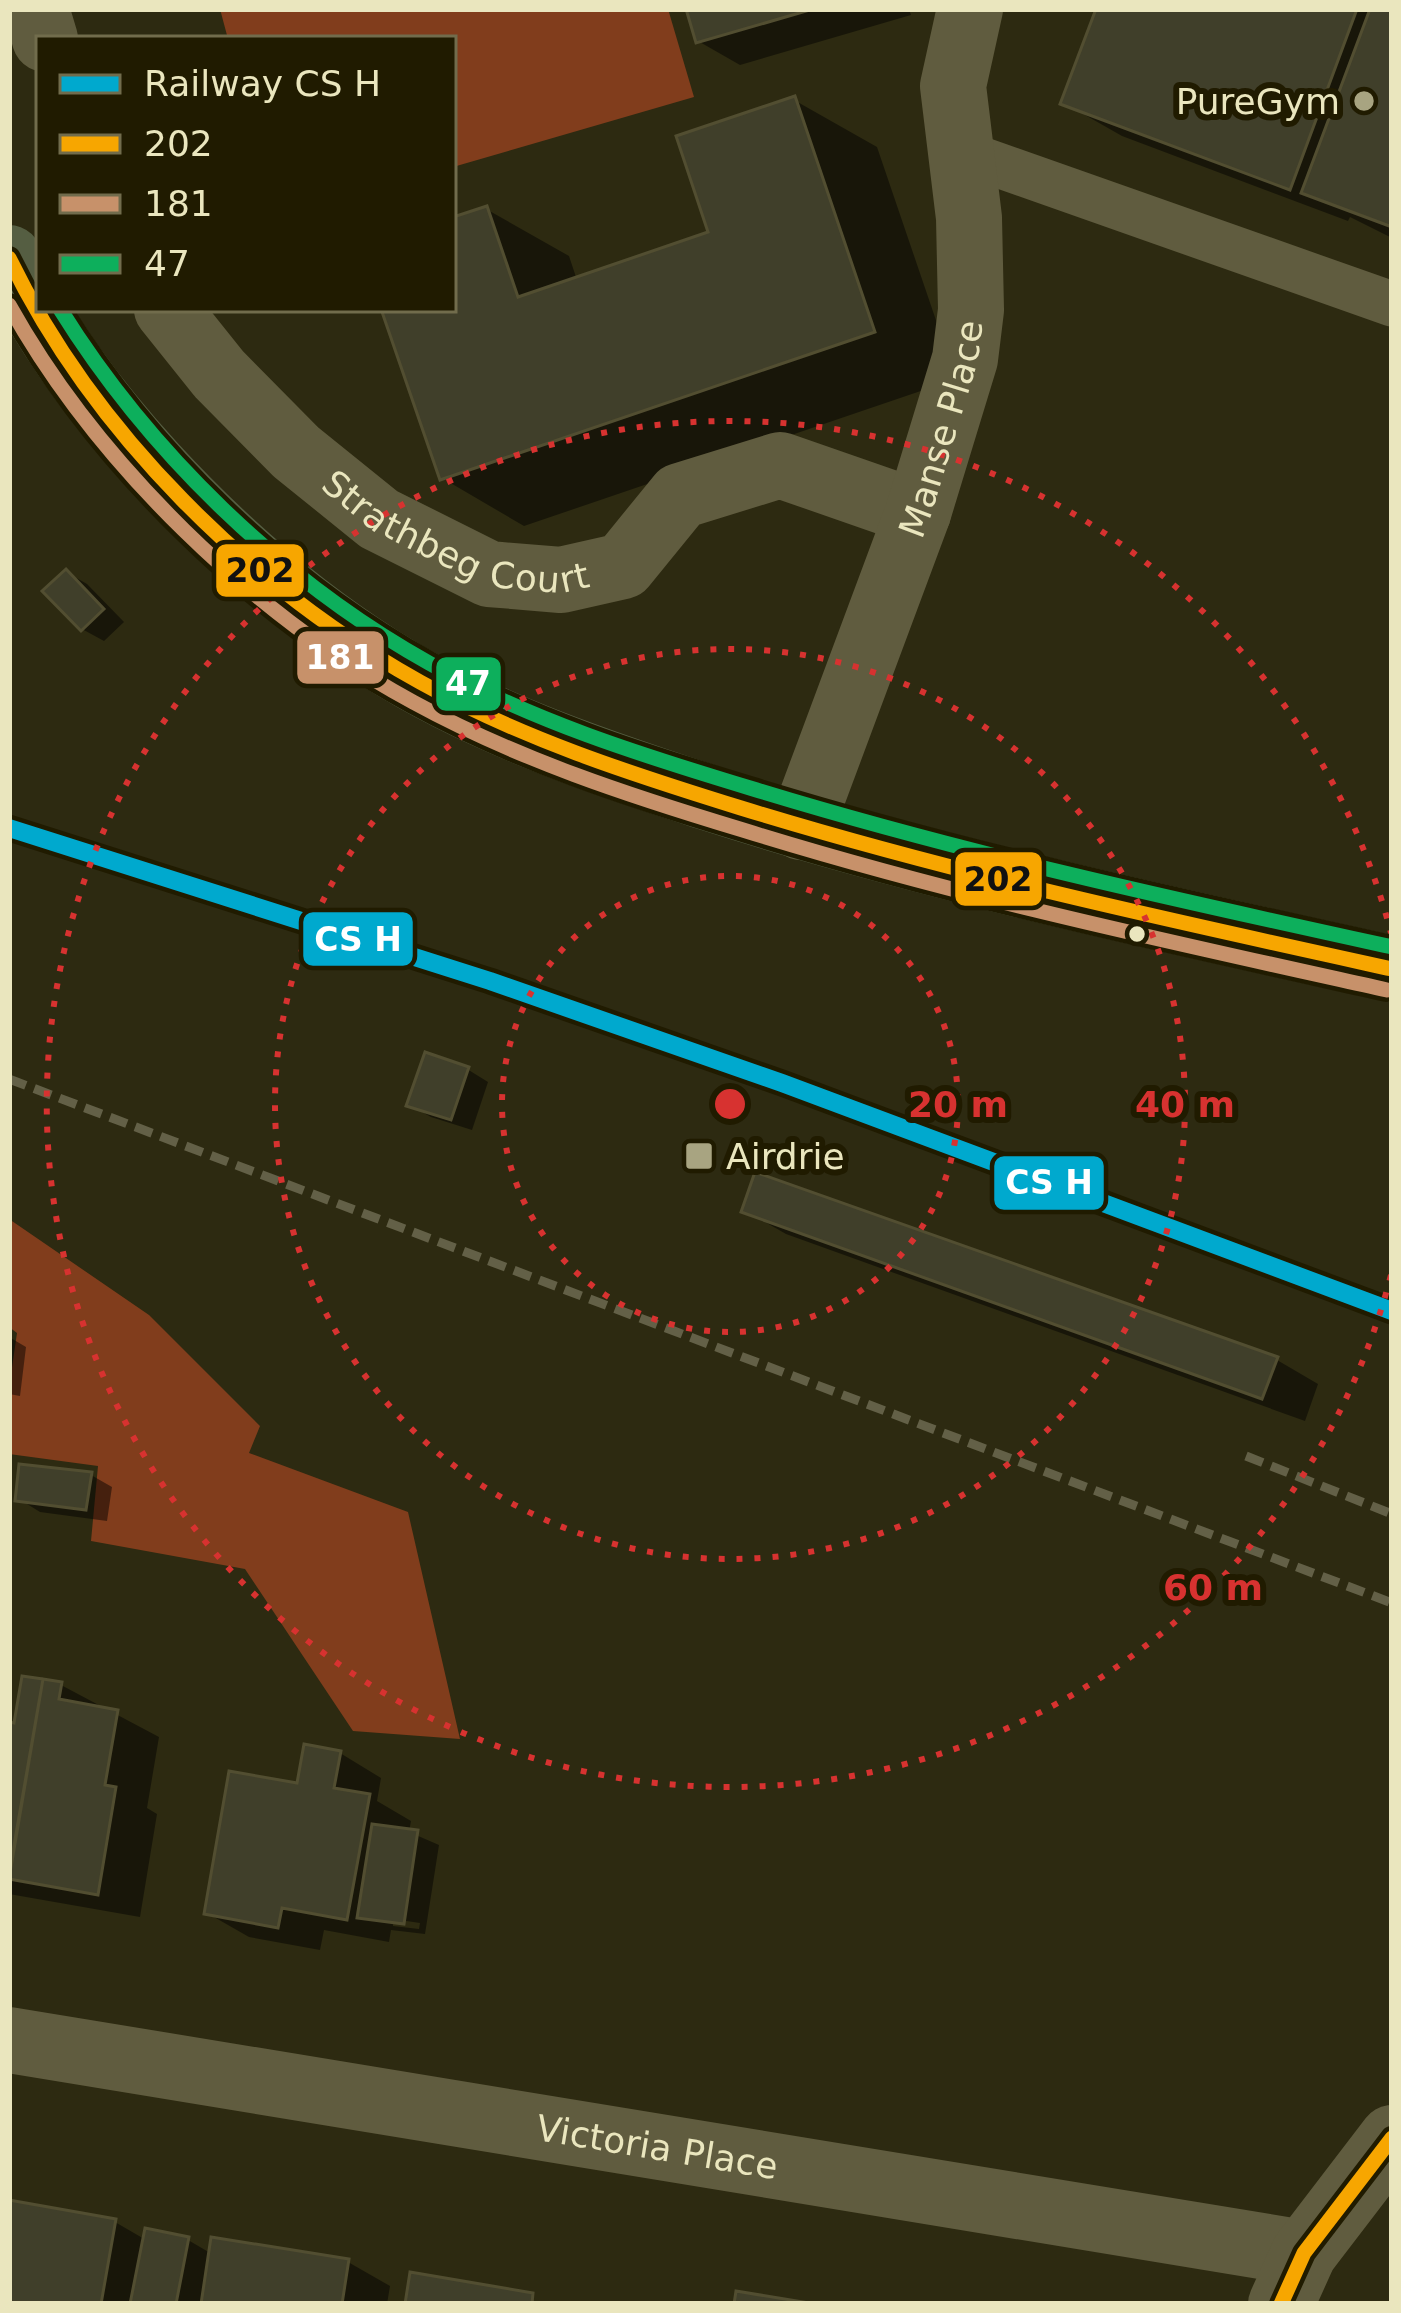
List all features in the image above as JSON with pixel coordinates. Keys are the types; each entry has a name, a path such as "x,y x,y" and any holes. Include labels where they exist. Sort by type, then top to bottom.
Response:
{"main road":[{"path":"9,258 36,306"},
{"path":"39,312 64,356 127,436 240,555 382,660 467,706 576,755 801,827 1156,916 1392,969"}],"street":[{"name":"Manse Place","path":"801,827 919,513 964,359 971,310 969,218 953,86 970,9"},
{"name":"Strathbeg Court","path":"169,312 219,374 296,452 379,519 489,574 561,580 623,566 680,496 780,465 919,513"},
{"name":"Victoria Place","path":"9,2040 1293,2278"},
{"path":"1293,2278 1392,2138"}],"lane":[{"path":"961,152 1392,304"}],"shaded area":[{"path":"220,9 668,9 694,97 456,166 456,36 227,36"},
{"path":"9,1219 149,1315 260,1426 249,1453 408,1512 460,1739 353,1731 245,1569 91,1541 98,1466 9,1454 9,1388 17,1333 9,1327"}],"building":[{"path":"686,9 813,9 696,43"},
{"path":"1096,9 1357,9 1290,190 1060,104"},
{"name":"PureGym","path":"1370,9 1392,9 1392,227 1301,193"},
{"path":"795,96 875,332 440,480 382,312 456,312 456,216 487,206 518,297 708,232 676,136"},
{"path":"66,569 104,609 81,631 42,591"},
{"path":"425,1052 469,1067 451,1120 406,1106"},
{"path":"755,1172 1278,1357 1262,1399 741,1212"},
{"path":"19,1464 92,1472 86,1510 15,1501"},
{"path":"22,1676 43,1679 9,1874 9,1722 14,1723"},
{"path":"43,1679 62,1682 59,1699 118,1710 105,1785 116,1787 98,1895 9,1879"},
{"path":"304,1744 341,1751 334,1788 370,1794 347,1920 282,1908 278,1928 204,1914 229,1771 297,1783"},
{"path":"372,1824 418,1830 404,1924 357,1918"},
{"path":"9,2200 116,2219 101,2304 9,2304"},
{"path":"145,2228 189,2237 176,2304 130,2304"},
{"path":"211,2237 349,2259 342,2304 201,2304"},
{"path":"410,2272 533,2293 532,2304 405,2304"},
{"path":"736,2291 815,2304 734,2304"}],"railway":[{"path":"9,1079 1392,1603"},
{"path":"1246,1456 1392,1514"}],"transit line":[{"name":"202","path":"9,258 36,308"},
{"name":"181","path":"9,305 87,422 184,530 295,626 354,667 452,722 616,790 823,854 1064,917 1387,990"},
{"name":"202","path":"38,312 85,385 132,444 238,553 357,644 458,702 617,768 821,832 1065,895 1392,969"},
{"name":"47","path":"62,312 95,362 177,462 271,553 375,630 467,683 627,749 829,812 1070,874 1392,947"},
{"path":"9,828 490,981 782,1083 1392,1311"},
{"name":"202","path":"1281,2304 1304,2253 1392,2138"}],"place":[{"name":"PureGym","path":"1364,101"},
{"name":"Airdrie","path":"699,1156"}]}
